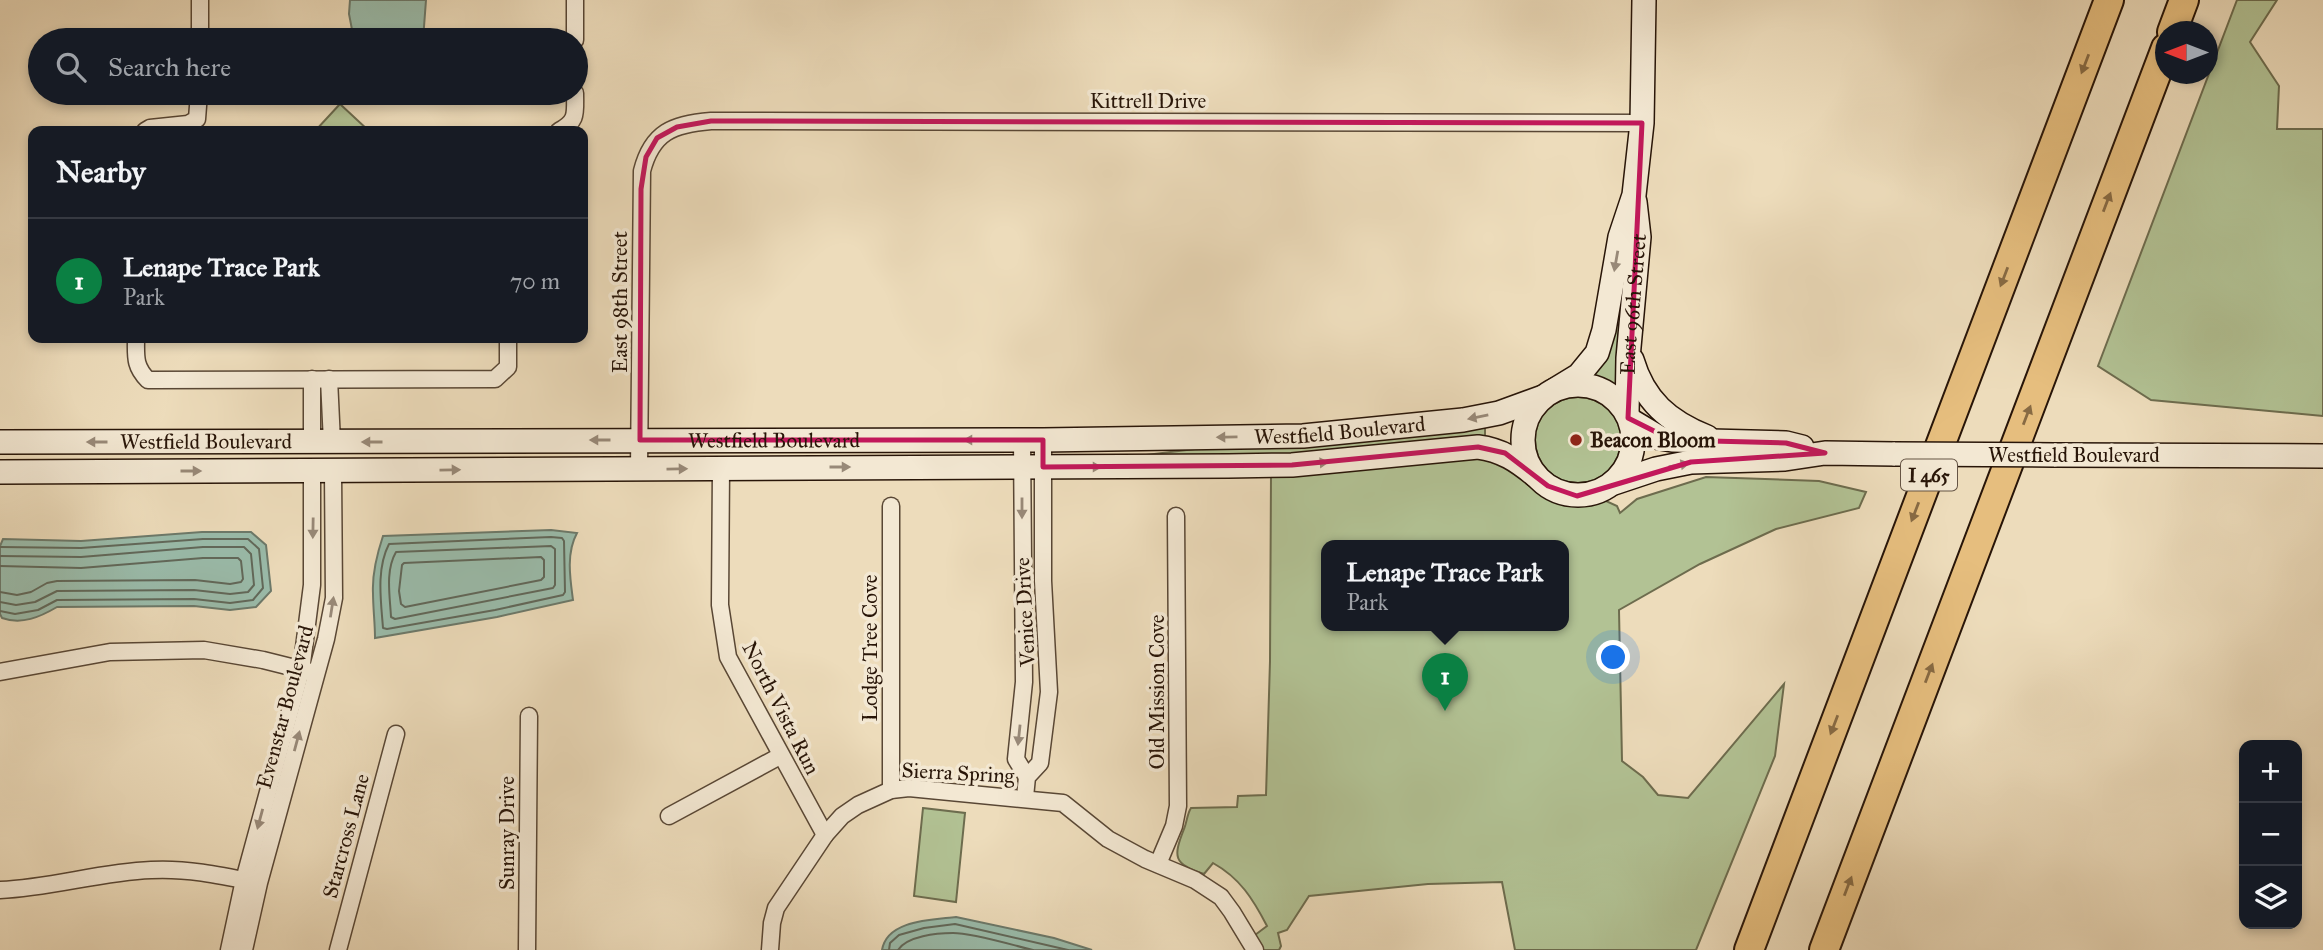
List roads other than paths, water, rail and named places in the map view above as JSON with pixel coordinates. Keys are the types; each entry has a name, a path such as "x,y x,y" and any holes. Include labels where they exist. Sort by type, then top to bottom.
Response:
{"highway":[{"name":"I 465","path":"1749,950 2109,0"},
{"path":"2176,21 2184,0"},
{"path":"1824,950 2155,74"}],"main road":[{"name":"East 96th Street","path":"1550,393 1579,375 1597,353 1604,330 1620,237 1634,195 1642,123 1644,0"},
{"name":"East 96th Street","path":"1629,417 1629,350 1639,237 1634,195"},
{"path":"1629,350 1636,375 1663,413 1687,429 1720,442"},
{"path":"1580,384 1597,387 1611,395 1629,417 1634,437 1632,454 1625,470 1613,483 1592,494 1569,495 1548,486 1536,476 1525,455 1524,431 1529,416 1550,393 1580,384"},
{"name":"Westfield Boulevard","path":"0,442 1032,440 1313,435 1462,420 1512,409 1550,393"},
{"name":"Westfield Boulevard","path":"1629,417 1651,433 1671,440 1786,443 1825,453"},
{"name":"Westfield Boulevard","path":"0,471 1292,465 1478,447 1505,453 1536,476"},
{"name":"Westfield Boulevard","path":"1613,483 1656,469 1691,462 1785,459 1825,453 2323,456"}],"street":[{"path":"200,0 200,28"},
{"path":"575,0 575,28"},
{"path":"169,126 188,124 197,119 199,105"},
{"path":"568,126 575,115 575,105"},
{"name":"Kittrell Drive","path":"657,138 677,127 711,121 1642,123"},
{"name":"East 98th Street","path":"639,469 641,189 646,157 657,138"},
{"path":"136,343 139,371 148,380 495,379 508,367 508,343"},
{"path":"312,379 322,442"},
{"path":"322,442 329,379"},
{"name":"Venice Drive","path":"1027,777 1041,763 1049,692 1032,440"},
{"name":"Venice Drive","path":"1025,797 1027,777 1016,759 1024,682 1033,467"},
{"name":"North Vista Run","path":"721,468 720,605 728,657 825,835"},
{"name":"Evenstar Boulevard","path":"309,672 312,585 322,471"},
{"name":"Evenstar Boulevard","path":"229,950 251,882 309,672 334,598 322,471"},
{"name":"Lodge Tree Cove","path":"891,506 891,790"},
{"name":"Old Mission Cove","path":"1158,864 1174,826 1178,801 1176,516"},
{"path":"0,672 110,652 204,650 263,660 309,672"},
{"name":"Sunray Drive","path":"527,950 529,716"},
{"name":"Starcross Lane","path":"338,950 396,734"},
{"path":"669,816 780,756"},
{"name":"Sierra Spring","path":"770,950 776,908 825,835 842,816 858,806 891,790 909,788 1025,797 1063,803 1108,839 1195,880 1221,897 1255,950"},
{"path":"0,890 151,870 190,871 251,882"},
{"name":"Evenstar Boulevard","path":"244,950 251,882"}],"water":[{"path":"350,0 426,0 424,28 352,28"},
{"path":"551,530 577,533 570,557 573,600 497,617 375,638 373,579 383,536"},
{"path":"202,532 251,532 266,545 271,591 256,607 230,610 194,606 57,607 37,617 17,621 2,618 0,614 0,546 3,539 81,541"},
{"path":"956,917 1054,938 1092,950 882,950 886,940 901,927"}],"place":[{"name":"Beacon Bloom","path":"1576,440"},
{"name":"Lenape Trace Park","path":"1445,711"}]}
